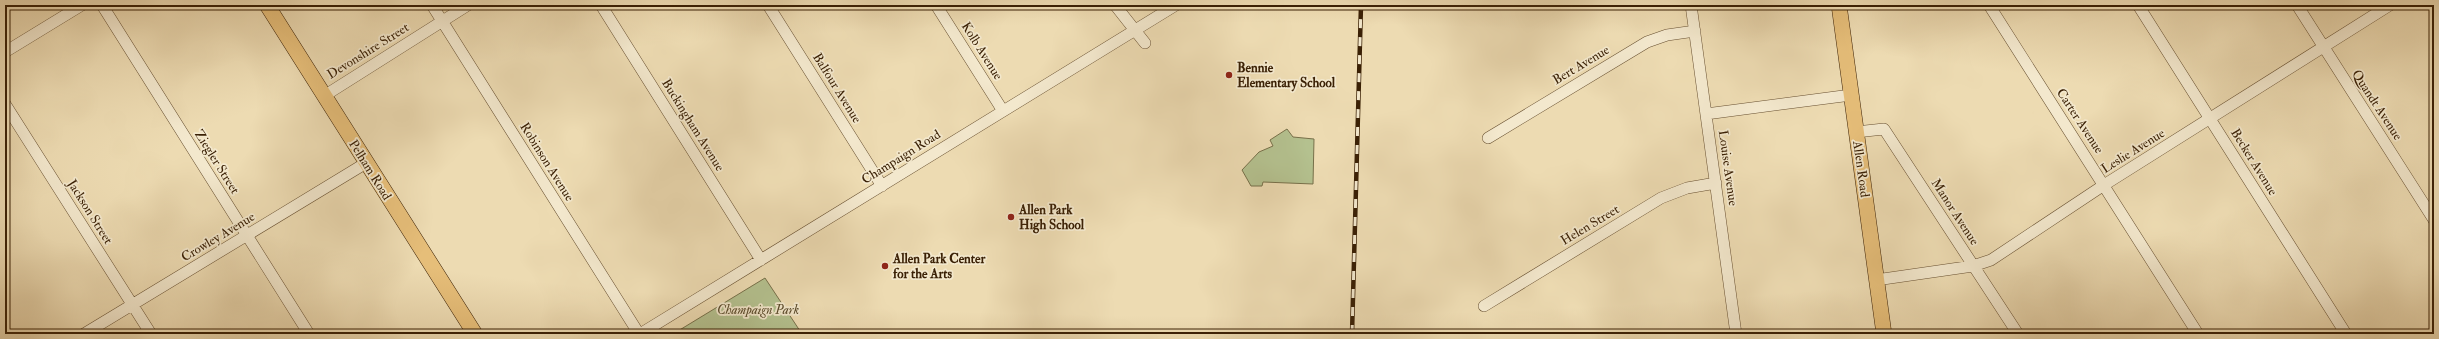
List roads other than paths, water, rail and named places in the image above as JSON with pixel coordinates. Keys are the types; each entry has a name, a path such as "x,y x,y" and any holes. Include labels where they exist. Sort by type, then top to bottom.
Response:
{"main road":[{"name":"Pelham Road","path":"267,5 474,334"},
{"name":"Allen Road","path":"1839,5 1884,334"}],"street":[{"path":"5,52 82,5"},
{"name":"Ziegler Street","path":"102,5 309,334"},
{"name":"Robinson Avenue","path":"432,5 640,334"},
{"name":"Devonshire Street","path":"324,96 468,5"},
{"name":"Buckingham Avenue","path":"601,5 761,260"},
{"name":"Balfour Avenue","path":"768,5 882,186"},
{"name":"Kolb Avenue","path":"936,5 1003,111"},
{"path":"1115,5 1145,43"},
{"name":"Champaign Road","path":"640,334 1176,5"},
{"name":"Louise Avenue","path":"1691,5 1736,334"},
{"name":"Carter Avenue","path":"1989,5 2198,334"},
{"name":"Becker Avenue","path":"2138,5 2346,334"},
{"name":"Quandt Avenue","path":"2297,5 2434,220"},
{"name":"Leslie Avenue","path":"1876,280 1973,266 1990,260 2104,185 2390,5"},
{"name":"Bert Avenue","path":"1488,138 1647,42 1667,35 1695,31"},
{"path":"1706,114 1851,95"},
{"name":"Jackson Street","path":"5,104 151,334"},
{"name":"Manor Avenue","path":"1856,132 1884,129 2018,334"},
{"name":"Crowley Avenue","path":"84,334 366,163"},
{"name":"Helen Street","path":"1484,306 1661,198 1687,188 1716,183"}],"railway":[{"path":"1352,334 1361,5"}],"place":[{"name":"Bennie Elementary School","path":"1229,75"},
{"name":"Allen Park High School","path":"1011,217"},
{"name":"Allen Park Center for the Arts","path":"885,266"}],"park label":[{"name":"Champaign Park","path":"758,310"}]}
